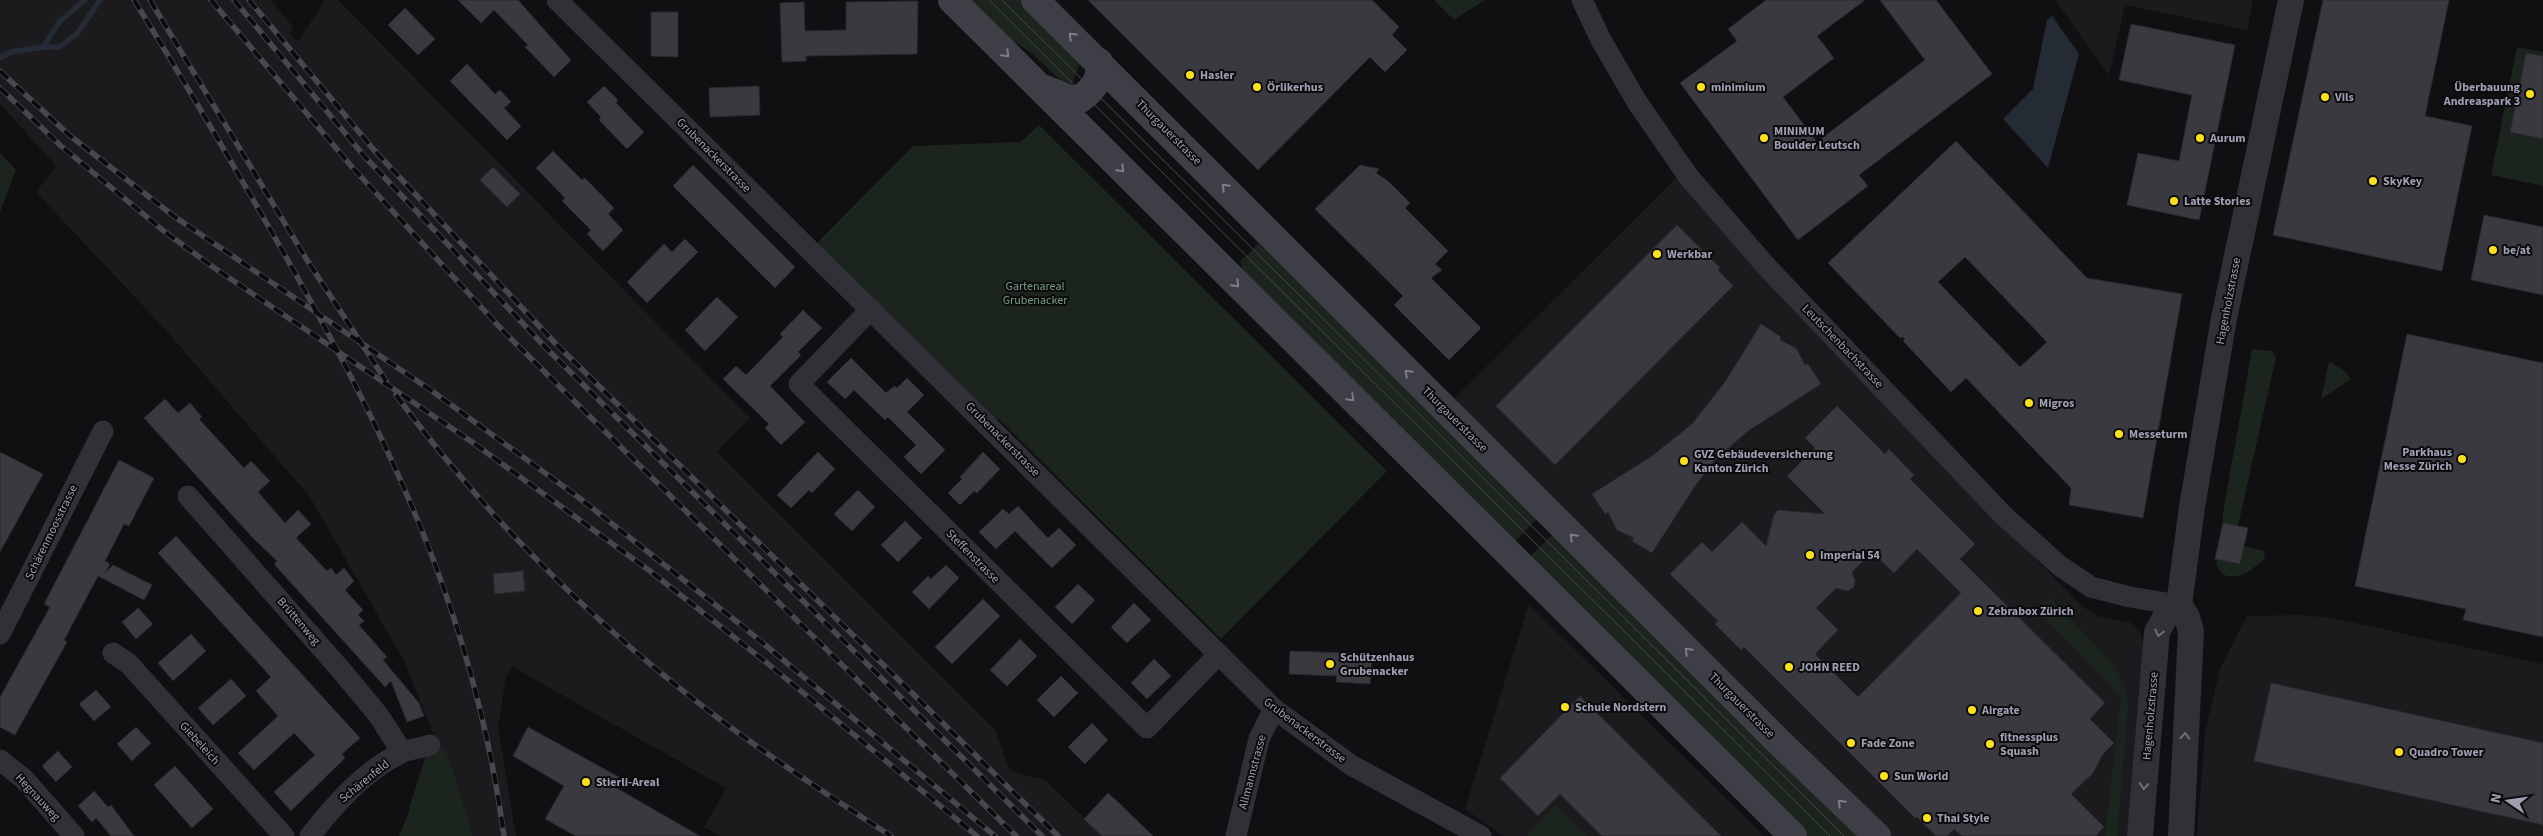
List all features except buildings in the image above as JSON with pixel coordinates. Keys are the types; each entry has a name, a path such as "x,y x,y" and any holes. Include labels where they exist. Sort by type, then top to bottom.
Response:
{"main road":[{"path":"952,0 1793,836"},
{"name":"Thurgauerstrasse","path":"1035,0 1260,221 1334,299 1877,836"},
{"path":"1039,87 1069,99 1080,99 1096,84 1099,76 1099,62"}],"street":[{"name":"Grubenackerstrasse","path":"557,0 1274,709 1351,765 1481,836"},
{"name":"Leutschenbachstrasse","path":"1582,0 1601,40 1637,102 1688,176 1766,266 2004,516 2060,566 2091,587 2130,597 2178,605"},
{"name":"Hagenholzstrasse","path":"2140,836 2157,632 2166,616 2178,605 2192,507 2224,318 2291,0"},
{"name":"Steffenstrasse","path":"871,309 799,384 1147,728 1219,654"},
{"name":"Schärenmoosstrasse","path":"0,634 103,431"},
{"name":"Brüttenweg","path":"188,496 341,670 379,716 402,752"},
{"path":"2178,605 2187,617 2191,631 2181,836"},
{"name":"Giebeleich","path":"112,653 129,664 284,836"},
{"name":"Allmannstrasse","path":"1236,836 1259,739 1274,709"},
{"name":"Schärenfeld","path":"310,836 337,802 377,768 402,752 430,745"},
{"name":"Hegnauweg","path":"0,760 24,779 74,836"}],"shaded area":[{"path":"0,0 271,0 293,27 290,33 298,42 325,0 338,0 750,418 717,452 995,730 1010,771 1045,780 1103,836 721,836 704,827 726,788 513,667 506,677 498,727 516,836 473,836 450,760 433,733 403,659 310,497 164,328 36,192 56,166 0,104"},
{"path":"2055,0 2253,0 2247,30 2125,5 2109,75"},
{"path":"2052,16 2079,54 2048,168 2003,119 2033,89 2047,20"},
{"path":"1679,175 2008,531 2082,606 2097,616 2129,622 2140,631 2144,644 2128,836 1888,836 1451,402"},
{"name":"Schule Nordstern","path":"1529,604 1764,836 1503,836 1465,809"},
{"path":"2302,615 2332,618 2543,664 2543,836 2197,836 2205,733 2220,669 2247,616"}],"green space":[{"path":"965,0 1021,0 1082,59 1070,89 1030,52 1004,35"},
{"path":"1434,0 1485,0 1454,20"},
{"path":"2517,47 2543,52 2543,186 2491,175"},
{"name":"Gartenareal Grubenacker","path":"1039,125 1387,471 1221,639 999,419 994,422 816,244 913,146 1021,142"},
{"path":"0,153 16,170 0,212"},
{"path":"1258,243 1539,517 1512,544 1235,267 1243,267 1240,261"},
{"path":"2252,349 2272,351 2276,357 2238,526 2223,523 2223,513"},
{"path":"2329,361 2344,371 2351,379 2321,399"},
{"path":"1555,532 1863,836 1806,836 1527,559"},
{"path":"2244,546 2265,551 2264,560 2240,576 2234,577 2222,574 2216,564 2217,559 2240,564"},
{"path":"2050,598 2114,665 2126,690 2128,708 2117,836 2105,836 2121,697 2038,611 2039,606"},
{"path":"442,746 450,760 473,836 399,836 408,815 427,752"},
{"path":"1556,805 1587,836 1528,836 1527,834"}],"waterway":[{"path":"0,58 11,52 43,47 60,21 85,0"},
{"path":"43,47 59,47 77,34 100,0"}],"tram line":[{"path":"989,0 1830,836"},
{"path":"1002,0 1844,836"}],"railway":[{"path":"134,0 278,243 356,386 390,457 421,528 448,601 472,676 490,754 504,836"},
{"path":"150,0 307,260 386,381"},
{"path":"211,0 352,167 506,334 1016,836"},
{"path":"234,0 365,157 547,349 1042,836"},
{"path":"249,0 374,150 555,343 1058,836"},
{"path":"0,71 69,135 175,217 432,391 578,497 741,625 995,836"},
{"path":"0,88 61,146 165,232 213,267 472,442 650,571 767,663 977,836"},
{"path":"396,395 430,440 504,525 584,606 626,644 736,731 801,777 891,836"}],"place":[{"name":"Hasler","path":"1190,75"},
{"name":"Örlikerhus","path":"1257,87"},
{"name":"minimium","path":"1701,87"},
{"name":"Überbauung Andreaspark 3","path":"2530,94"},
{"name":"Vils","path":"2325,97"},
{"name":"MINIMUM Boulder Leutsch","path":"1764,138"},
{"name":"Aurum","path":"2200,138"},
{"name":"SkyKey","path":"2373,181"},
{"name":"Latte Stories","path":"2174,201"},
{"name":"be/at","path":"2493,250"},
{"name":"Werkbar","path":"1657,254"},
{"name":"Migros","path":"2029,403"},
{"name":"Messeturm","path":"2119,434"},
{"name":"Parkhaus Messe Zürich","path":"2462,459"},
{"name":"GVZ Gebäudeversicherung Kanton Zürich","path":"1684,461"},
{"name":"Imperial 54","path":"1810,555"},
{"name":"Zebrabox Zürich","path":"1978,611"},
{"name":"Schützenhaus Grubenacker","path":"1330,664"},
{"name":"JOHN REED","path":"1789,667"},
{"name":"Schule Nordstern","path":"1565,707"},
{"name":"Airgate","path":"1972,710"},
{"name":"Fade Zone","path":"1851,743"},
{"name":"fitnessplus Squash","path":"1990,744"},
{"name":"Quadro Tower","path":"2399,752"},
{"name":"Sun World","path":"1884,776"},
{"name":"Stierli-Areal","path":"586,782"},
{"name":"Thai Style","path":"1927,818"}]}
